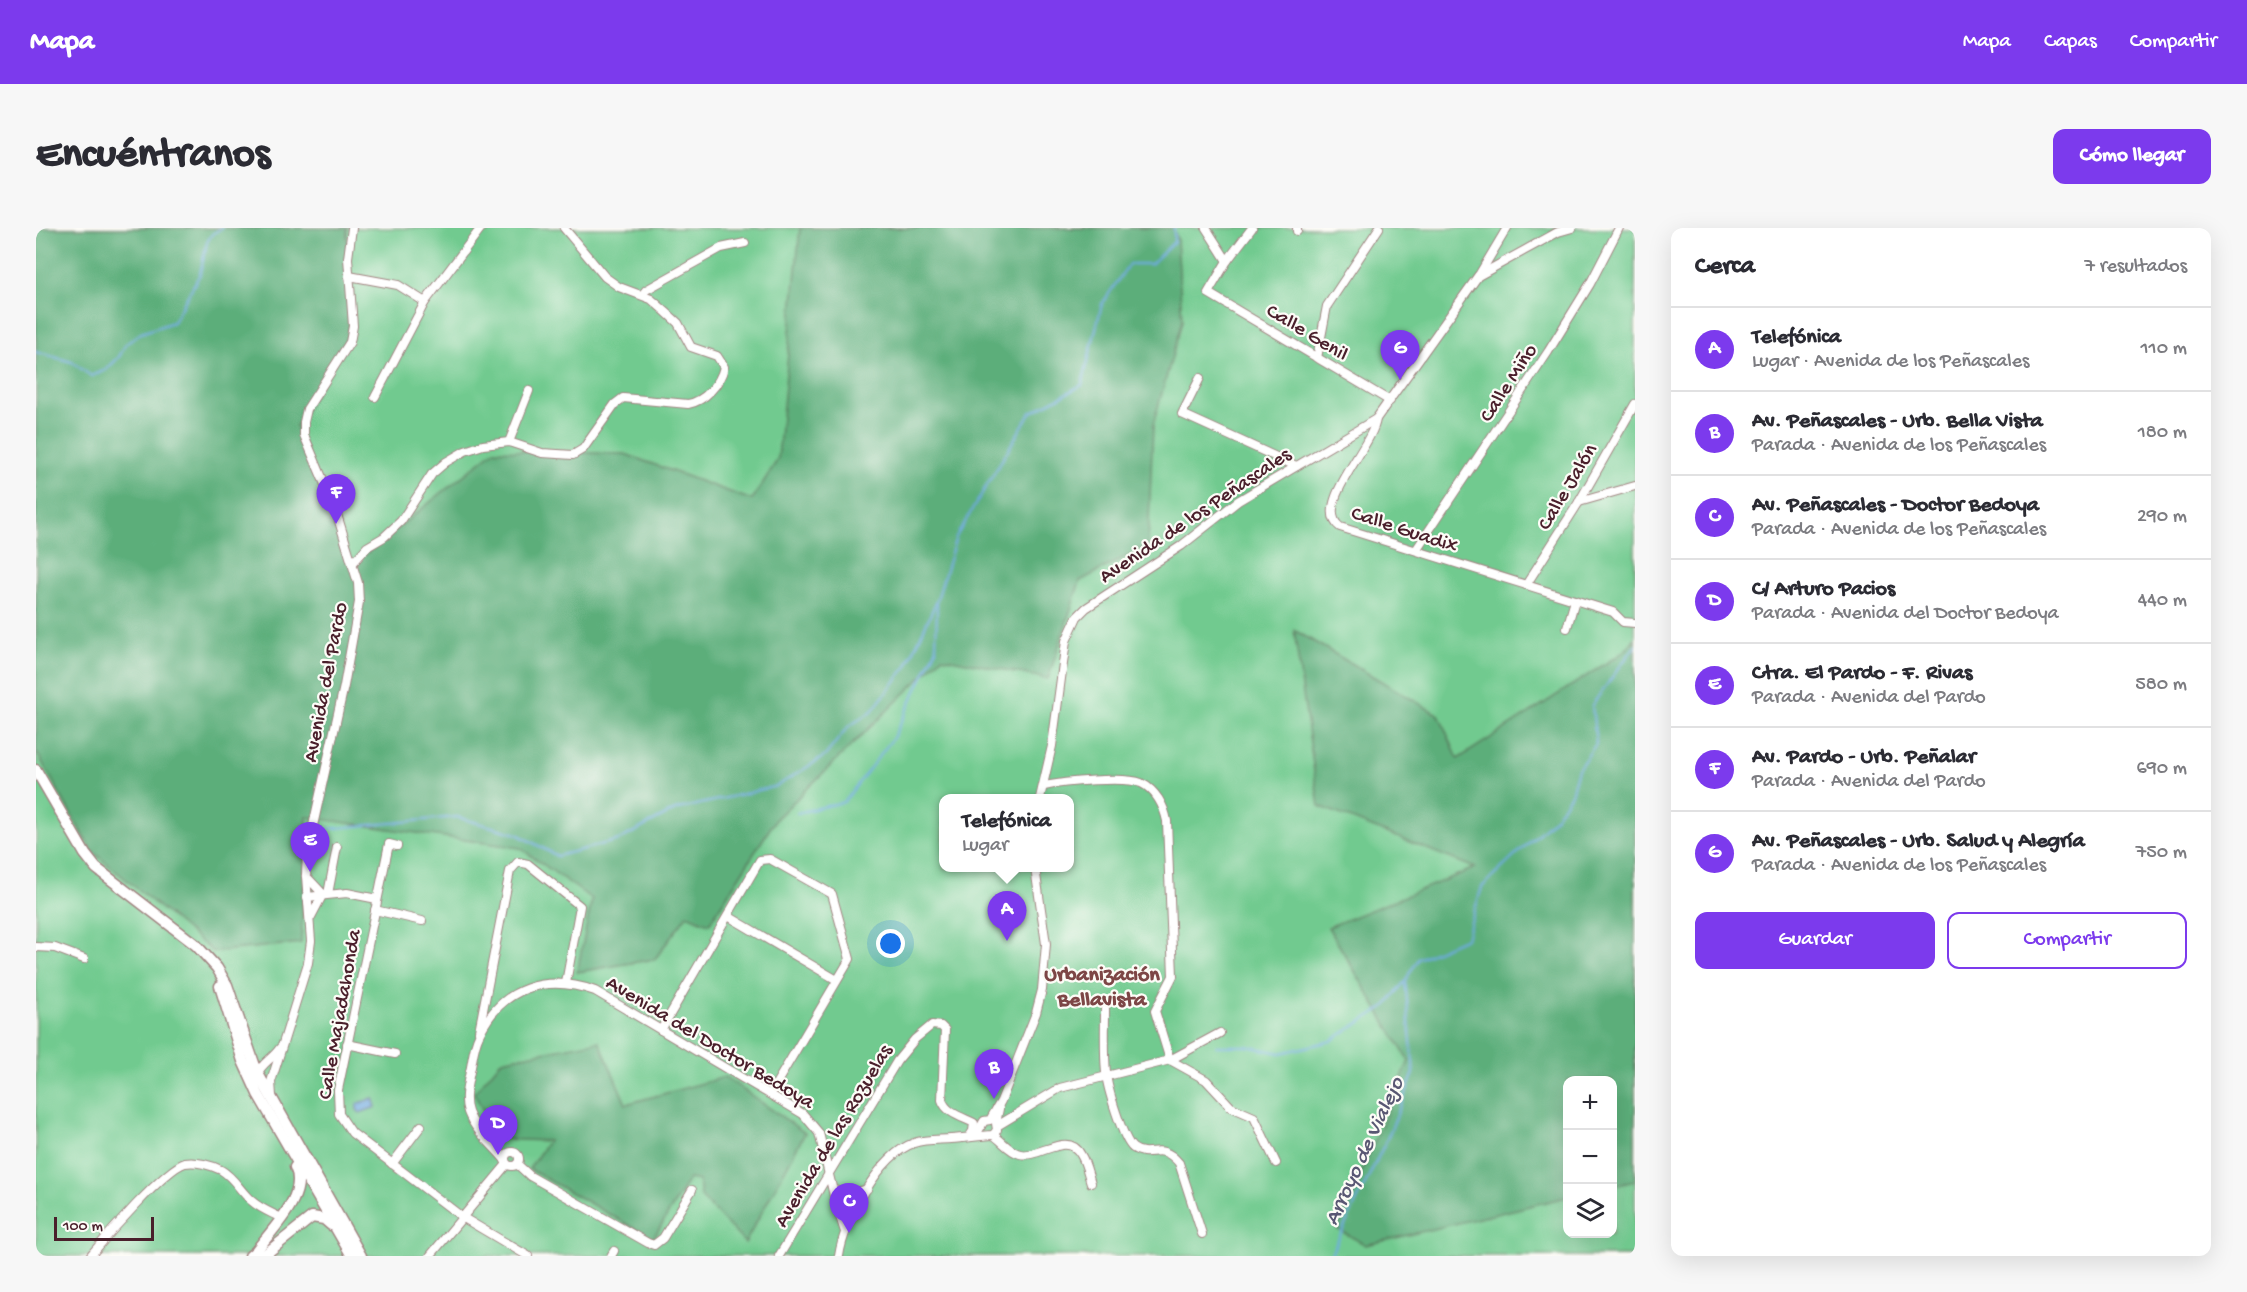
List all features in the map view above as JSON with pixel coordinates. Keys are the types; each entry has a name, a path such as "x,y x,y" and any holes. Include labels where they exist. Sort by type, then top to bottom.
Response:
{"main road":[{"path":"36,770 85,854 96,868 196,945 217,968 227,985 250,1055 262,1066 273,1103 352,1241"},
{"path":"196,945 221,987 243,1061 258,1094 352,1256"},
{"path":"279,1131 298,1173 299,1183 294,1201"},
{"path":"250,1256 294,1201 301,1194 309,1193 325,1199 362,1256"},
{"path":"263,1256 312,1217 324,1219 336,1230"}],"street":[{"name":"Avenida del Pardo","path":"272,1082 308,963 311,941 306,876 307,853 356,632 359,602 358,584 335,508 304,435 307,409 314,395 342,358 350,342 353,326 348,258 352,228"},
{"path":"375,397 425,302 481,228"},
{"path":"352,564 367,547 384,537 401,521 432,474 465,451 509,442 542,453 573,454 583,449 615,404 623,398 688,404 697,402 705,398 723,372 723,364 717,356 691,347 676,321 656,303 619,287 605,276 564,228"},
{"path":"1206,228 1227,261 1252,228"},
{"path":"1317,358 1326,306 1379,228"},
{"path":"1478,276 1507,228"},
{"name":"Avenida de los Peñascales","path":"1041,794 1052,746 1066,641 1077,617 1086,608 1181,546 1238,501 1376,419 1478,276 1558,232 1572,228"},
{"name":"Calle Miño","path":"1416,550 1548,352 1590,284 1619,228"},
{"path":"642,295 646,290 721,248 745,243"},
{"name":"Calle Genil","path":"1227,261 1208,292 1390,401"},
{"path":"349,276 399,285 425,302"},
{"path":"1200,378 1182,414 1296,466"},
{"path":"509,442 529,391"},
{"name":"Calle Jalón","path":"1526,585 1579,502 1635,404"},
{"name":"Calle Guadix","path":"1376,419 1370,437 1334,496 1332,516 1334,522 1340,526 1613,612 1623,622 1635,623"},
{"path":"1579,502 1635,486"},
{"path":"348,549 367,547"},
{"path":"1567,628 1575,600"},
{"path":"1044,786 1131,780 1148,788 1161,802 1167,821 1173,976 1155,1011 1170,1060 1206,1080 1231,1107 1254,1117 1275,1163"},
{"name":"Calle Majadahonda","path":"397,846 389,844 377,899 338,1090 339,1114 352,1132 462,1217 528,1256"},
{"name":"Avenida del Pardo","path":"310,919 325,894 337,847"},
{"path":"661,1030 760,860 770,859 832,894 850,959 770,1094"},
{"path":"477,1038 510,871 518,862 528,864 580,906 566,983"},
{"path":"993,1128 999,1104 1036,1013 1042,990 1046,944 1036,872"},
{"path":"306,876 325,894"},
{"path":"307,897 347,893 377,899"},
{"path":"375,910 422,921"},
{"path":"728,916 837,980"},
{"path":"36,947 55,948 84,959"},
{"name":"Avenida del Doctor Bedoya","path":"506,1162 475,1126 468,1112 465,1097 477,1038 487,1020 501,1004 520,992 535,985 566,983 595,991 803,1114 819,1132 845,1232"},
{"path":"486,994 493,1002 501,1004"},
{"path":"1105,1008 1106,1076 1125,1138 1130,1145 1142,1152 1162,1150 1168,1152 1179,1163 1202,1234"},
{"name":"Avenida de las Rozuelas","path":"779,1256 905,1049 932,1025 941,1026 945,1030 942,1100 944,1107 979,1126"},
{"path":"840,1256 845,1232 867,1189 888,1160 914,1143 972,1136 993,1128 1060,1088 1170,1060 1220,1033"},
{"path":"279,1131 257,1082 262,1066 276,1055 284,1042"},
{"path":"347,1044 395,1054"},
{"path":"262,1066 269,1067 273,1103"},
{"path":"972,1136 973,1131 984,1121 993,1128 1007,1147 1020,1154 1035,1154 1057,1145 1071,1146 1081,1155 1091,1183"},
{"path":"392,1164 422,1125"},
{"name":"Avenida del Doctor Bedoya","path":"491,1143 513,1152"},
{"path":"430,1256 506,1162 506,1155 513,1152 519,1157 517,1164"},
{"path":"506,1162 512,1166 517,1164"},
{"path":"90,1256 108,1234 169,1173 185,1163 202,1163 221,1170 237,1182 252,1202 278,1222 287,1237"},
{"path":"517,1164 530,1176 654,1245 663,1238 692,1190"},
{"path":"834,1190 854,1194 867,1189"},
{"path":"834,1190 856,1212"},
{"path":"836,1204 856,1212"}],"green space":[{"path":"36,228 1635,228 1635,1256 36,1256"},
{"path":"36,228 347,228 349,335 296,426 353,564 495,450 625,454 752,500 778,459 800,228 1173,228 1177,239 1182,321 1153,425 1148,545 1080,581 1048,679 942,657 776,819 709,924 687,915 655,959 577,972 592,899 520,848 307,817 301,943 213,952 92,851 36,751"},
{"path":"1294,630 1439,715 1458,759 1625,651 1635,638 1635,1181 1617,1185 1617,1076 1563,1076 1563,1198 1366,1245 1337,1229 1409,1061 1328,927 1475,868 1319,806"},
{"path":"599,1041 626,1104 725,1077 805,1133 745,1243 701,1197 699,1181 689,1179 653,1239 529,1169 548,1141 498,1139 474,1093 502,1060"}],"water":[{"path":"373,1098 376,1107 360,1113 357,1110 357,1104"}],"waterway":[{"path":"36,352 72,362 91,376 106,370 119,357 126,344 141,333 173,322 200,274 207,242 212,234 222,228"},
{"path":"326,829 457,817 517,834 557,856 619,840 675,810 777,786 825,756 848,727 872,711 907,666 937,600 956,537 1030,413 1082,385 1102,304 1129,264 1151,264 1174,242 1174,228"},
{"path":"797,813 844,802 893,738 936,650 937,603"},
{"name":"Arroyo de Vialejo","path":"1330,1256 1387,1139 1414,1073 1405,981 1418,959 1466,938 1482,887 1555,818 1571,794 1578,769 1596,744 1592,705 1635,646"},
{"path":"1216,1046 1246,1046 1281,1053 1331,1041 1387,1005 1405,981"}],"place":[{"name":"Av. Peñascales - Urb. Salud y Alegría","path":"1400,380"},
{"name":"Av. Pardo - Urb. Peñalar","path":"336,524"},
{"name":"Ctra. El Pardo - F. Rivas","path":"310,872"},
{"name":"Telefónica","path":"1007,941"},
{"name":"Av. Peñascales - Urb. Bella Vista","path":"994,1099"},
{"name":"C/ Arturo Pacios","path":"498,1155"},
{"name":"Av. Peñascales - Doctor Bedoya","path":"849,1233"}],"district":[{"name":"Urbanización Bellavista","path":"1102,984"}]}
